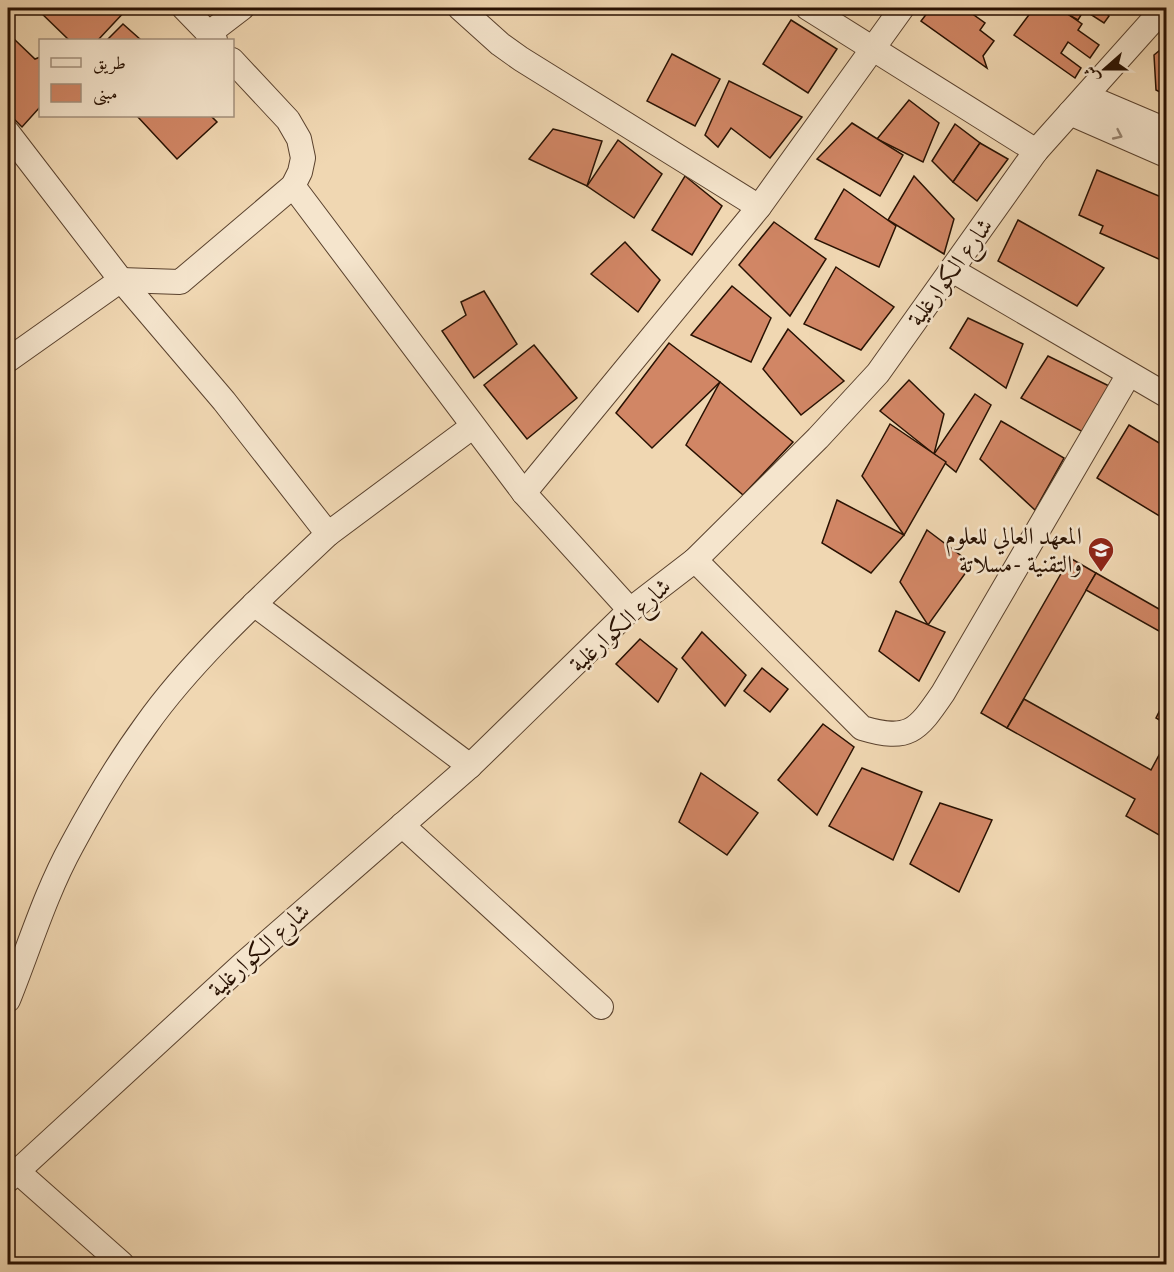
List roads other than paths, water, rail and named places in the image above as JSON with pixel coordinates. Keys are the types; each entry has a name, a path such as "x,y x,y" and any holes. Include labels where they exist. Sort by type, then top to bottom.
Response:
{"street":[{"path":"184,8 211,37 242,8"},
{"path":"459,8 520,59 759,207"},
{"path":"808,8 1036,151"},
{"path":"524,493 759,207 902,8"},
{"name":"شارع الكوارغلية","path":"12,1175 243,964 470,766 630,610 695,560 818,438 878,373 1036,151 1164,8"},
{"path":"8,360 121,280 180,282 293,186 303,158 299,139 288,120 234,62"},
{"path":"1078,104 1167,130"},
{"path":"1078,104 1167,155"},
{"path":"8,133 17,166 121,280 224,401 328,534"},
{"path":"293,186 410,339 472,427 524,493 630,610"},
{"path":"952,270 1167,394"},
{"path":"695,560 862,728 879,733 905,734 925,720 944,693 1129,374"},
{"path":"8,1000 43,906 72,845 146,724 183,680 254,604 328,534 472,427"},
{"path":"254,604 470,766"},
{"path":"402,825 601,1007"},
{"path":"12,1175 122,1264"}],"place":[{"name":"المعهد العالي للعلوم والتقنية -مسلاتة","path":"1101,573"}]}
